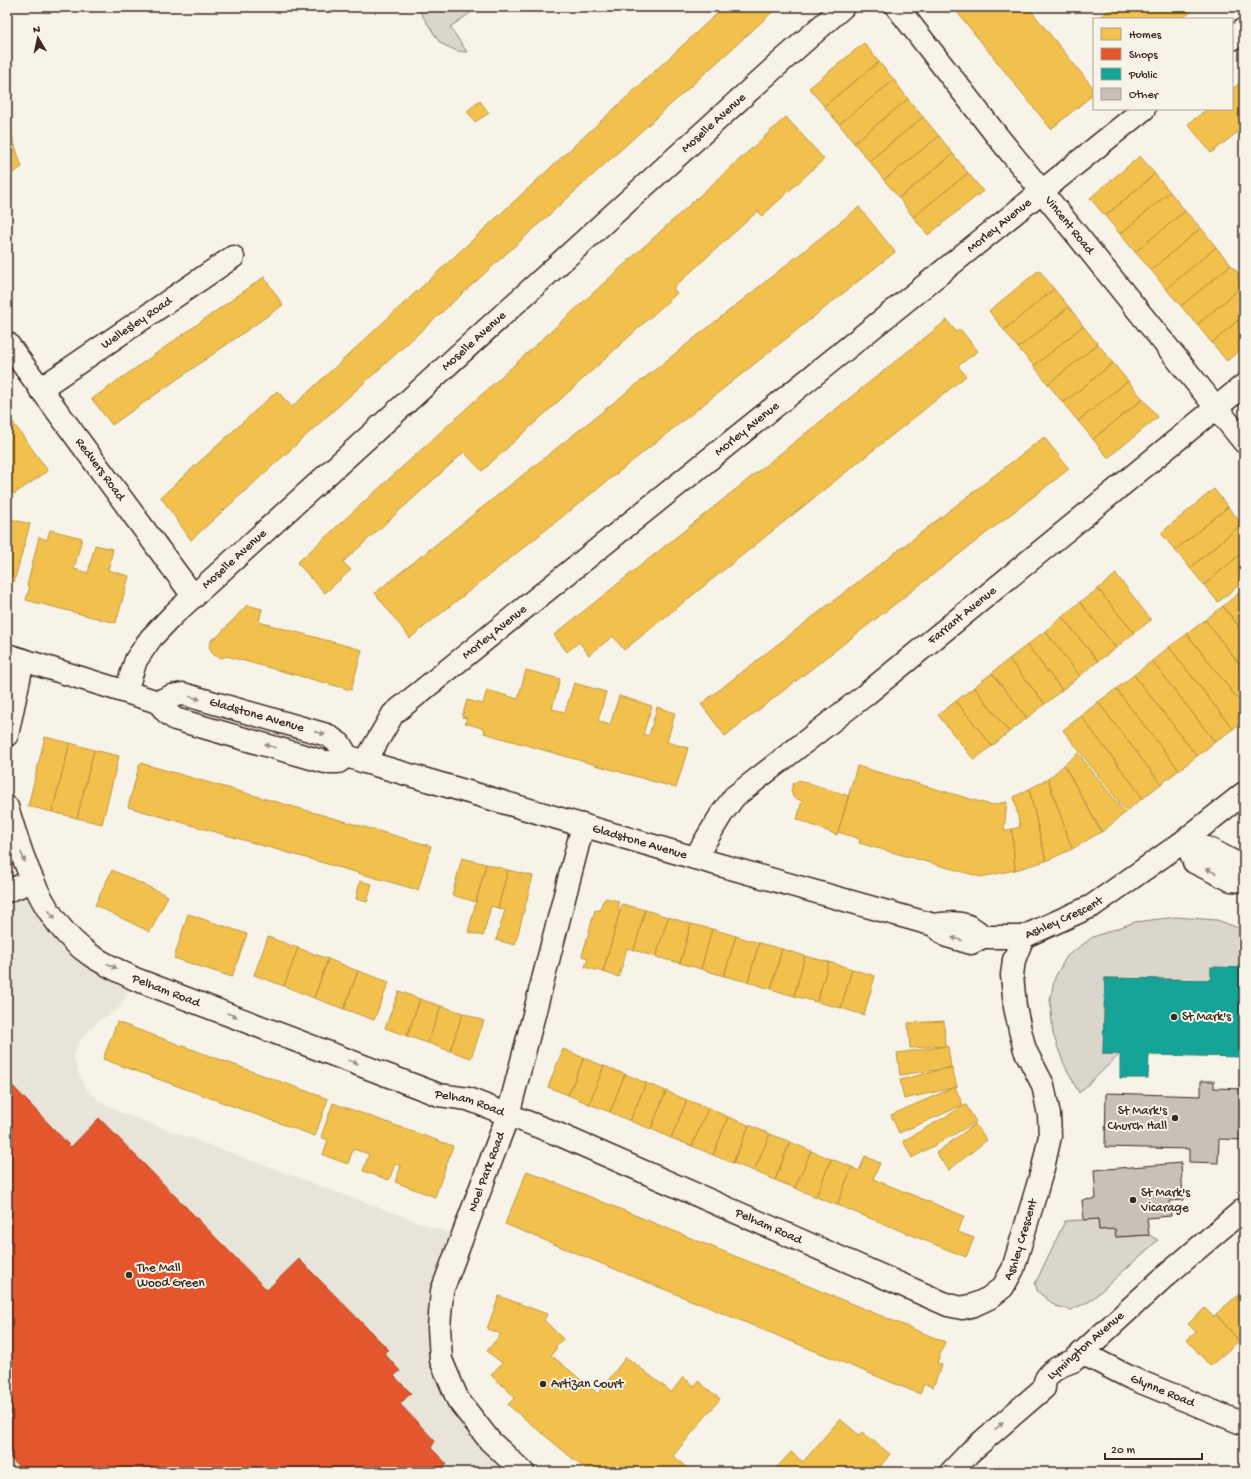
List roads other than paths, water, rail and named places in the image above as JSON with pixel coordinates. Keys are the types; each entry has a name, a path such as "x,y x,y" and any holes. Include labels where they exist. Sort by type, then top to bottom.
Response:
{"street":[{"name":"Moselle Avenue","path":"126,691 136,660 151,638 194,597 843,7"},
{"name":"Vincent Road","path":"897,7 994,132 1244,442"},
{"path":"1233,38 1244,29"},
{"name":"Morley Avenue","path":"356,759 394,714 1143,110"},
{"name":"Wellesley Road","path":"40,389 233,256"},
{"name":"Redvers Road","path":"7,343 194,597"},
{"name":"Farrant Avenue","path":"695,858 721,815 734,797 870,691 1244,385"},
{"path":"7,735 15,658"},
{"name":"Gladstone Avenue","path":"15,658 158,702 166,712 175,718 325,762 338,762 356,759 695,858 934,925 952,922 974,928 983,937 1023,938"},
{"path":"1184,846 1244,793"},
{"name":"Pelham Road","path":"7,807 18,843 33,881 46,907 66,935 90,955 135,979 439,1094 468,1099 560,1135 948,1305 962,1308 974,1305 989,1298 1003,1287"},
{"name":"Noel Park Road","path":"524,1472 490,1441 458,1400 441,1360 439,1327 442,1292 508,1115 583,825"},
{"path":"1184,846 1207,848 1238,864 1244,874"},
{"path":"1184,846 1194,862 1231,880 1244,881"},
{"name":"Ashley Crescent","path":"1003,1287 1013,1269 1043,1168 1050,1136 1049,1115 1043,1085 1025,1050 1015,1007 1012,975 1014,960 1023,938 1092,906 1184,846"},
{"path":"7,891 33,881"},
{"name":"Lymington Avenue","path":"951,1472 970,1452 1044,1388 1046,1378 1062,1364 1073,1361 1162,1279 1244,1209"},
{"name":"Glynne Road","path":"1082,1353 1131,1378 1244,1424"}],"place":[{"name":"St Mark's","path":"1174,1017"},
{"name":"St Mark's Church Hall","path":"1175,1118"},
{"name":"St Mark's Vicarage","path":"1133,1200"},
{"name":"The Mall Wood Green","path":"129,1275"},
{"name":"Artizan Court","path":"543,1384"}]}
